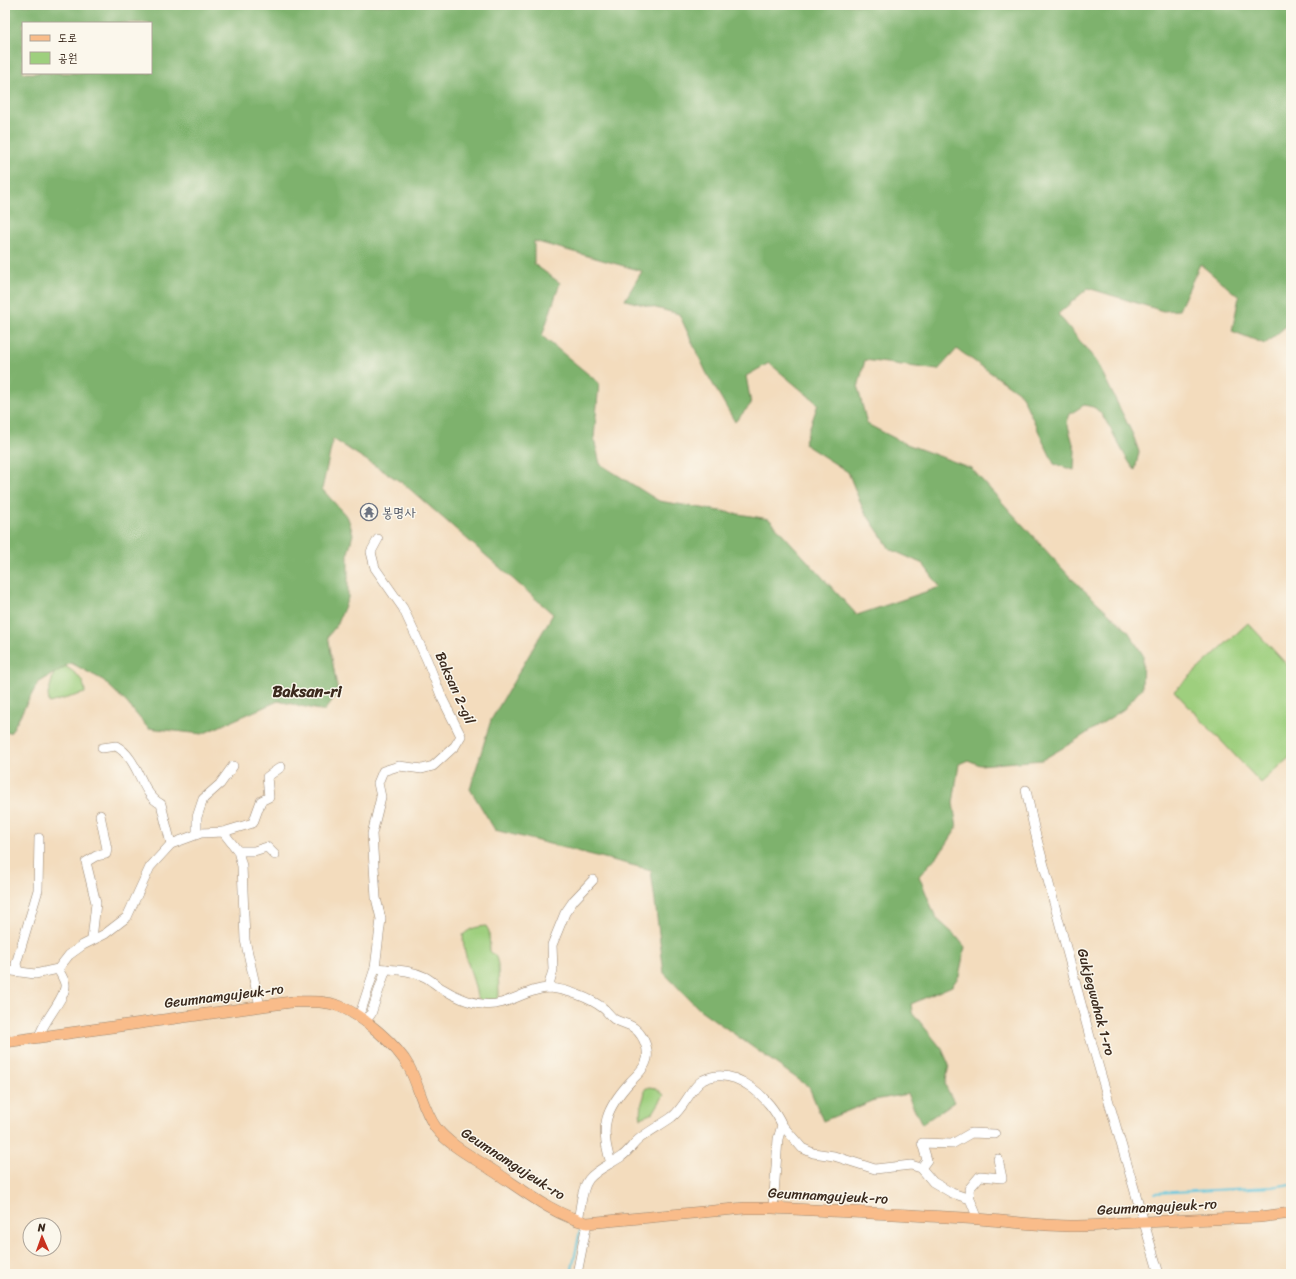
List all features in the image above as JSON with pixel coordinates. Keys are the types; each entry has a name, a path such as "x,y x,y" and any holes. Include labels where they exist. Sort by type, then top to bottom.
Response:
{"main road":[{"name":"Geumnamgujeuk-ro","path":"5,1042 260,1006 316,1001 338,1006 362,1019 395,1048 408,1066 424,1105 436,1128 454,1145 547,1206 583,1222 745,1208 773,1208 978,1219 1058,1226 1098,1226 1144,1221 1239,1218 1291,1213"}],"street":[{"name":"Baksan 2-gil","path":"362,1019 375,968 381,919 376,898 372,834 380,797 378,783 383,771 399,766 422,769 433,766 455,746 461,736 442,698 427,660 403,608 375,568 371,552 378,540"},
{"path":"102,748 116,746 130,758 141,775 149,793 154,800 161,804 171,844"},
{"path":"197,834 197,817 203,799 223,781 233,766"},
{"path":"5,970 35,974 58,969 69,955 92,939 105,934 127,917 150,867 171,844 197,834 223,832 253,823 261,801 269,797 267,777 281,767"},
{"name":"Gukjegwahak 1-ro","path":"1026,790 1035,832 1090,1037 1159,1274"},
{"path":"92,939 96,903 86,862 96,856 106,854 107,849 100,815"},
{"path":"223,832 238,851 243,883 244,940 260,1006"},
{"path":"18,971 16,964 38,890 40,838"},
{"path":"238,851 254,851 267,847 275,855"},
{"path":"548,988 553,970 552,945 564,913 593,880"},
{"path":"375,968 414,973 426,978 456,996 482,1004 511,1001 531,992 548,988 556,989 590,1000 603,1008 614,1019 632,1027 645,1041 648,1053 646,1061 640,1071 612,1105 604,1141 611,1163"},
{"path":"39,1037 44,1023 62,998 65,990 65,983 58,969"},
{"path":"362,1019 371,1014 386,969"},
{"path":"577,1274 583,1222 585,1187 589,1180 623,1155 643,1136 672,1116 684,1105 695,1087 703,1080 713,1077 733,1078 745,1083 761,1096 777,1113 782,1125 802,1148 813,1153 834,1156 875,1169 911,1165 920,1168 933,1182 952,1193 970,1199"},
{"path":"773,1208 778,1139 782,1125"},
{"path":"920,1168 927,1160 922,1143 952,1144 971,1133 995,1134"},
{"path":"978,1219 970,1199 970,1189 980,1176 1002,1178 998,1159"}],"green space":[{"path":"5,5 1291,5 1291,322 1265,344 1232,331 1239,297 1200,264 1179,310 1163,311 1088,288 1058,314 1097,362 1133,435 1139,452 1135,470 1103,417 1093,407 1084,405 1070,414 1067,422 1075,451 1074,470 1054,464 1021,394 957,349 938,370 865,360 858,388 867,424 904,443 971,468 1070,577 1128,631 1143,655 1142,688 1124,709 1073,742 1042,760 980,765 968,760 959,764 953,803 957,828 944,848 919,876 936,918 957,937 965,947 959,976 952,986 911,1004 912,1012 942,1049 949,1065 945,1085 954,1102 922,1124 907,1094 875,1100 823,1121 809,1087 699,1009 664,973 651,870 495,830 470,789 491,720 553,614 404,484 333,439 322,489 348,518 353,534 348,553 348,598 337,625 328,636 338,693 324,711 278,701 202,734 148,728 127,703 103,680 71,663 38,683 11,732 5,733","holes":["534,241 642,271 625,300 679,314 707,374 735,422 751,404 746,376 769,363 818,404 804,444 848,472 863,509 890,549 923,564 940,587 857,615 769,519 659,501 600,464 594,438 599,383 542,336 560,283 534,264"]},
{"path":"1248,623 1291,669 1291,756 1261,783 1174,691"},
{"path":"65,666 73,671 82,681 85,688 85,693 49,703 48,694 54,673"},
{"path":"486,926 489,931 490,951 496,957 498,964 499,995 497,1000 482,1001 477,997 463,943 463,935 473,928"},
{"path":"649,1087 656,1088 664,1095 653,1113 641,1118 640,1110 645,1089"}],"waterway":[{"path":"1154,1193 1272,1187 1291,1184"},
{"path":"571,1274 580,1231"}],"place":[{"name":"봉명사","path":"369,512"}],"district":[{"name":"Baksan-ri","path":"307,691"}]}
